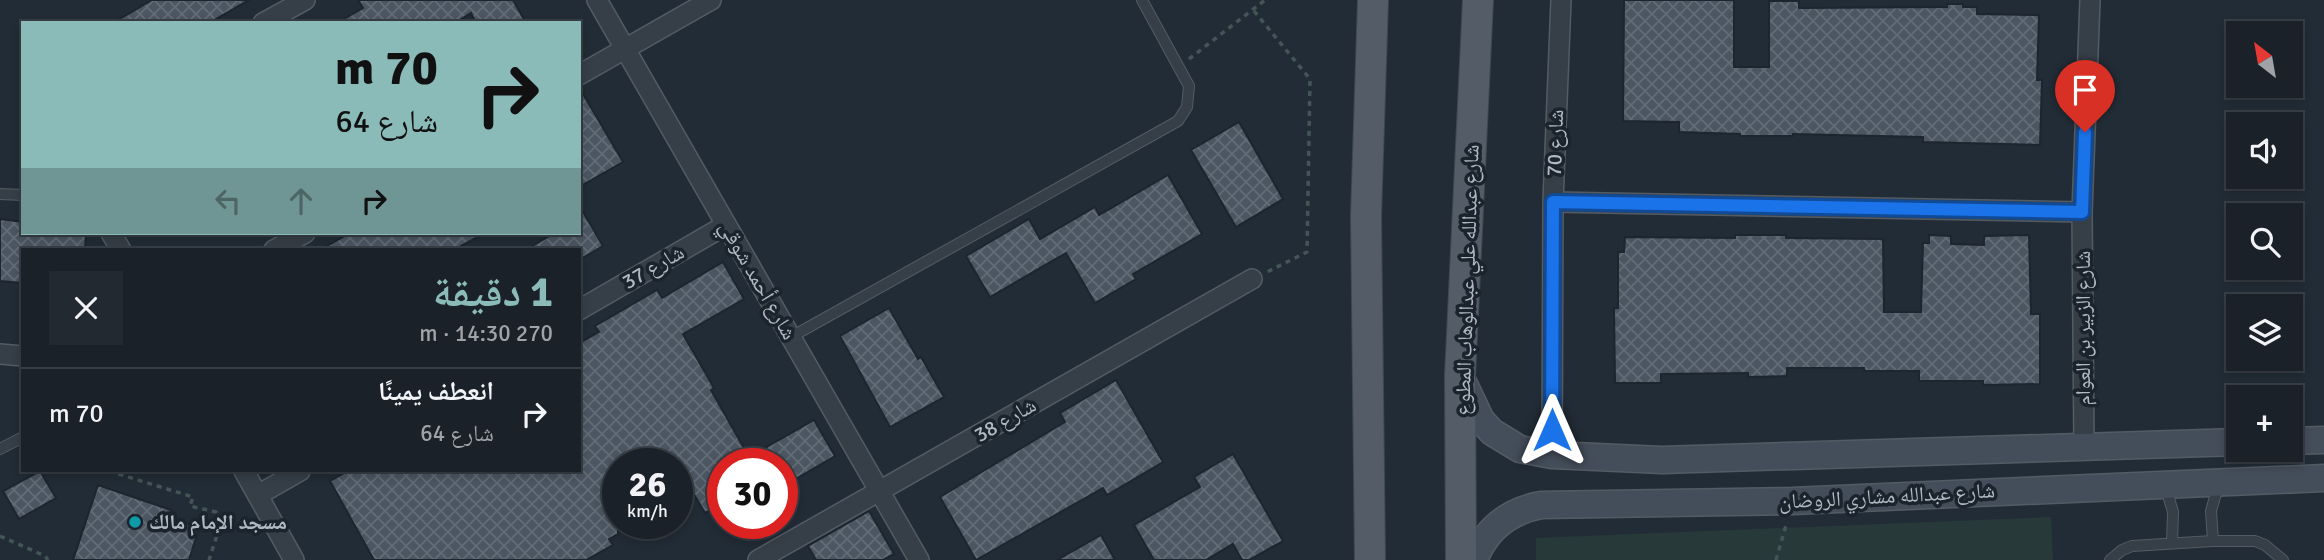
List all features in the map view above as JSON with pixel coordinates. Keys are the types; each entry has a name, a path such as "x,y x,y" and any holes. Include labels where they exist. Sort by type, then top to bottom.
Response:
{"main road":[{"path":"1370,560 1366,216 1373,0"},
{"name":"شارع عبدالله علي عبدالوهاب المطوع","path":"1461,560 1460,376 1478,0"}],"street":[{"path":"267,21 304,0"},
{"name":"شارع أحمد شوقي","path":"597,0 919,560"},
{"path":"581,74 711,0"},
{"name":"شارع 70","path":"1552,455 1553,202 1561,0"},
{"name":"شارع الزبير بن العوام","path":"2084,447 2082,212 2090,0"},
{"path":"1553,202 2082,212"},
{"name":"شارع 37","path":"581,309 726,225"},
{"path":"278,248 301,235"},
{"name":"شارع 38","path":"758,560 1252,279"},
{"path":"0,354 21,356"},
{"name":"شارع عبدالله مشاري الروضان","path":"1460,376 1481,420 1492,432 1520,449 1552,455 1662,460 2226,442"},
{"path":"2303,441 2324,440"},
{"path":"1653,504 1646,488 1646,480 1662,460"},
{"path":"245,472 295,560"},
{"path":"258,495 298,472"},
{"name":"شارع عبدالله مشاري الروضان","path":"1474,560 1482,542 1502,520 1527,508 1541,505 1792,501 2324,478"}],"lane":[{"path":"791,337 1178,121 1189,96 1189,86 1142,0"},
{"path":"0,194 21,195"},
{"path":"0,449 21,438"},
{"path":"2213,541 2211,511 2219,482"},
{"path":"2164,484 2173,512 2172,542"},
{"path":"2110,560 2132,546 2172,542 2255,541 2265,545 2283,560"}],"path":[{"path":"1179,66 1265,0"},
{"path":"1252,279 1307,252 1310,79 1254,11"},
{"path":"112,472 193,497 190,506 216,512 220,526 209,560"},
{"path":"1776,560 1792,501"},
{"path":"0,536 45,555 48,560"}],"green space":[{"path":"2051,517 2053,560 1536,560 1536,538"}],"building":[{"path":"152,0 249,0 212,21 116,21"},
{"path":"358,0 513,0 525,21 475,21 471,13 458,21 340,21 363,8"},
{"path":"1624,0 1734,0 1734,67 1769,67 1769,1 1799,1 1799,8 1947,7 1947,4 1963,4 1963,7 1977,7 1977,14 2039,15 2037,80 2042,80 2040,145 1923,142 1923,137 1793,134 1740,136 1679,132 1679,122 1623,121"},
{"path":"581,90 623,162 581,186"},
{"path":"1239,122 1283,199 1236,227 1191,150"},
{"path":"1168,175 1202,234 1133,274 1136,279 1095,303 1066,253 990,297 966,256 1029,219 1040,239 1095,207 1099,215"},
{"path":"581,208 603,246 581,259 581,248 529,248 551,235 581,235"},
{"path":"0,219 21,222 21,235 86,235 85,248 21,248 21,283 0,281"},
{"path":"346,235 481,235 458,248 324,248"},
{"path":"1735,235 1883,239 1884,312 1921,312 1923,243 1929,243 1929,235 1951,236 1951,244 1984,245 1984,236 2029,235 2031,314 2040,314 2040,384 1983,385 1983,381 1919,381 1919,371 1864,371 1864,368 1787,368 1787,376 1748,377 1748,373 1661,374 1661,383 1615,383 1614,308 1618,308 1618,252 1624,252 1625,237 1735,238"},
{"path":"723,262 744,299 683,334 744,448 707,448 707,512 705,513 693,493 693,448 602,448 602,539 609,539 613,545 586,560 374,560 330,481 346,472 581,472 581,342 599,332 595,326 657,290 662,298"},
{"path":"889,308 918,359 921,357 944,397 890,427 840,336"},
{"path":"1116,380 1163,462 1107,495 1103,488 976,560 940,497 1065,422 1060,413"},
{"path":"814,420 835,456 798,478 798,448 765,448"},
{"path":"1233,454 1283,541 1249,560 1242,560 1233,544 1206,560 1154,560 1134,525 1200,487 1194,477"},
{"path":"41,472 56,498 19,519 3,491"},
{"name":"مسجد الإمام مالك","path":"98,485 171,510 169,517 199,528 189,560 73,560"},
{"path":"869,511 894,554 883,560 816,560 808,546"},
{"path":"1101,535 1115,560 1057,560"}],"place":[{"name":"مسجد الإمام مالك","path":"135,522"}],"route":[{"path":"1552,430 1553,202 2082,212 2085,132"}]}
